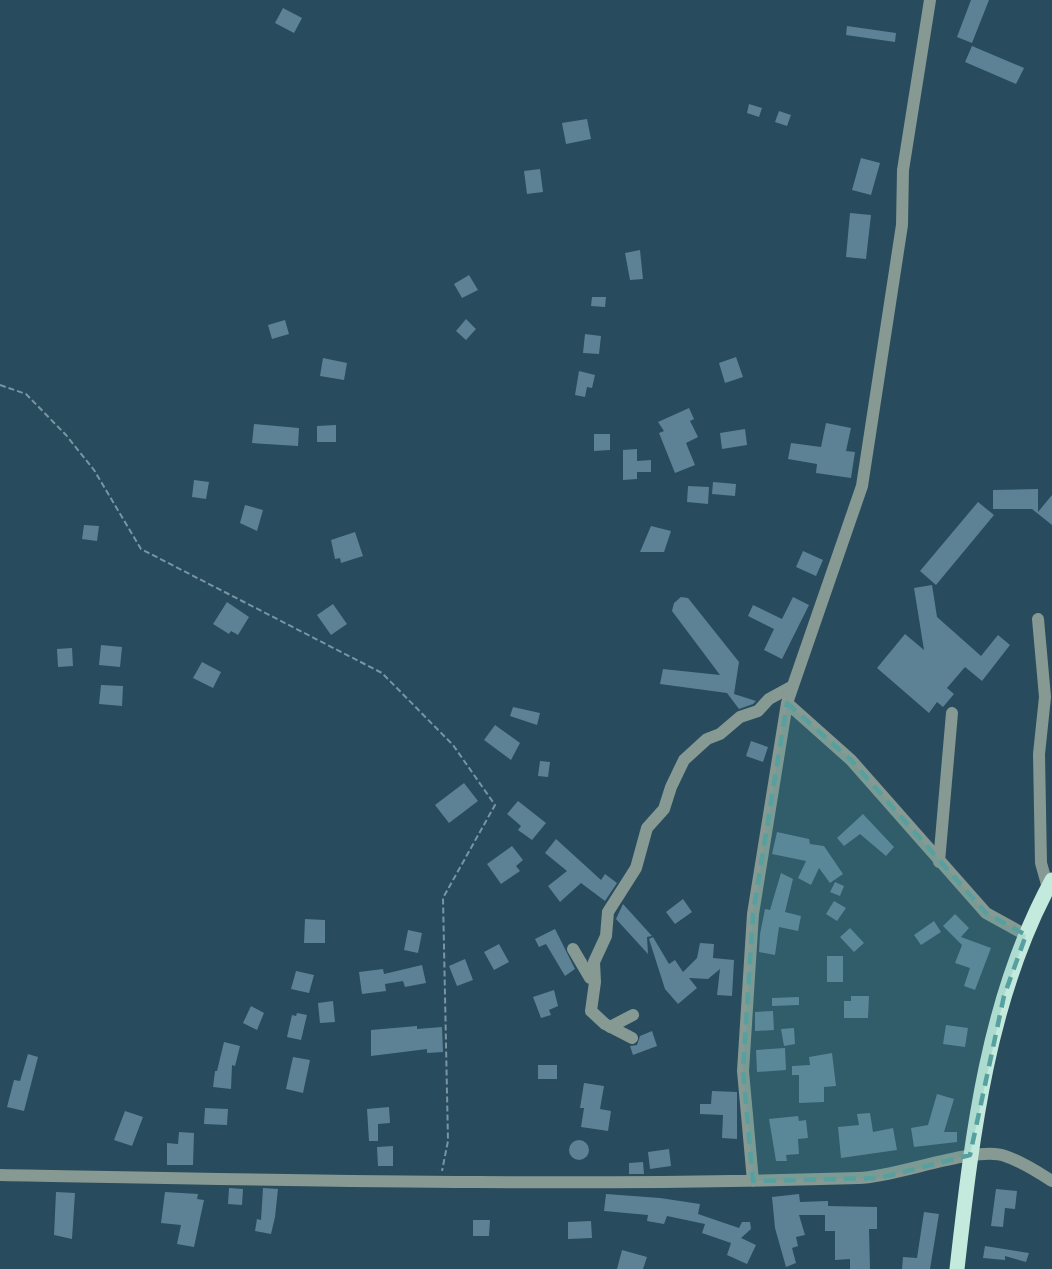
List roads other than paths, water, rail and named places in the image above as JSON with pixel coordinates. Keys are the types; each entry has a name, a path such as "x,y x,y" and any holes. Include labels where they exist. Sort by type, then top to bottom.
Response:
{"main road":[{"path":"957,1269 970,1155 1004,996 1026,935 1050,884"}],"street":[{"path":"753,1181 743,1071 753,914 791,687 862,486 902,225 903,170 930,0"},
{"path":"1038,619 1045,698 1039,754 1041,863 1050,884"},
{"path":"589,965 606,936 608,912 636,868 647,828 664,809 670,787 684,760 707,739 720,734 740,717 758,711 769,699 791,687"},
{"path":"787,703 851,760 986,913 1026,935"},
{"path":"939,862 952,713"},
{"path":"573,949 589,965 594,987 591,1011 610,1027 632,1038"},
{"path":"610,1027 633,1015"},
{"path":"0,1175 439,1183 753,1181 880,1178 970,1155 1003,1155 1052,1181"}]}
